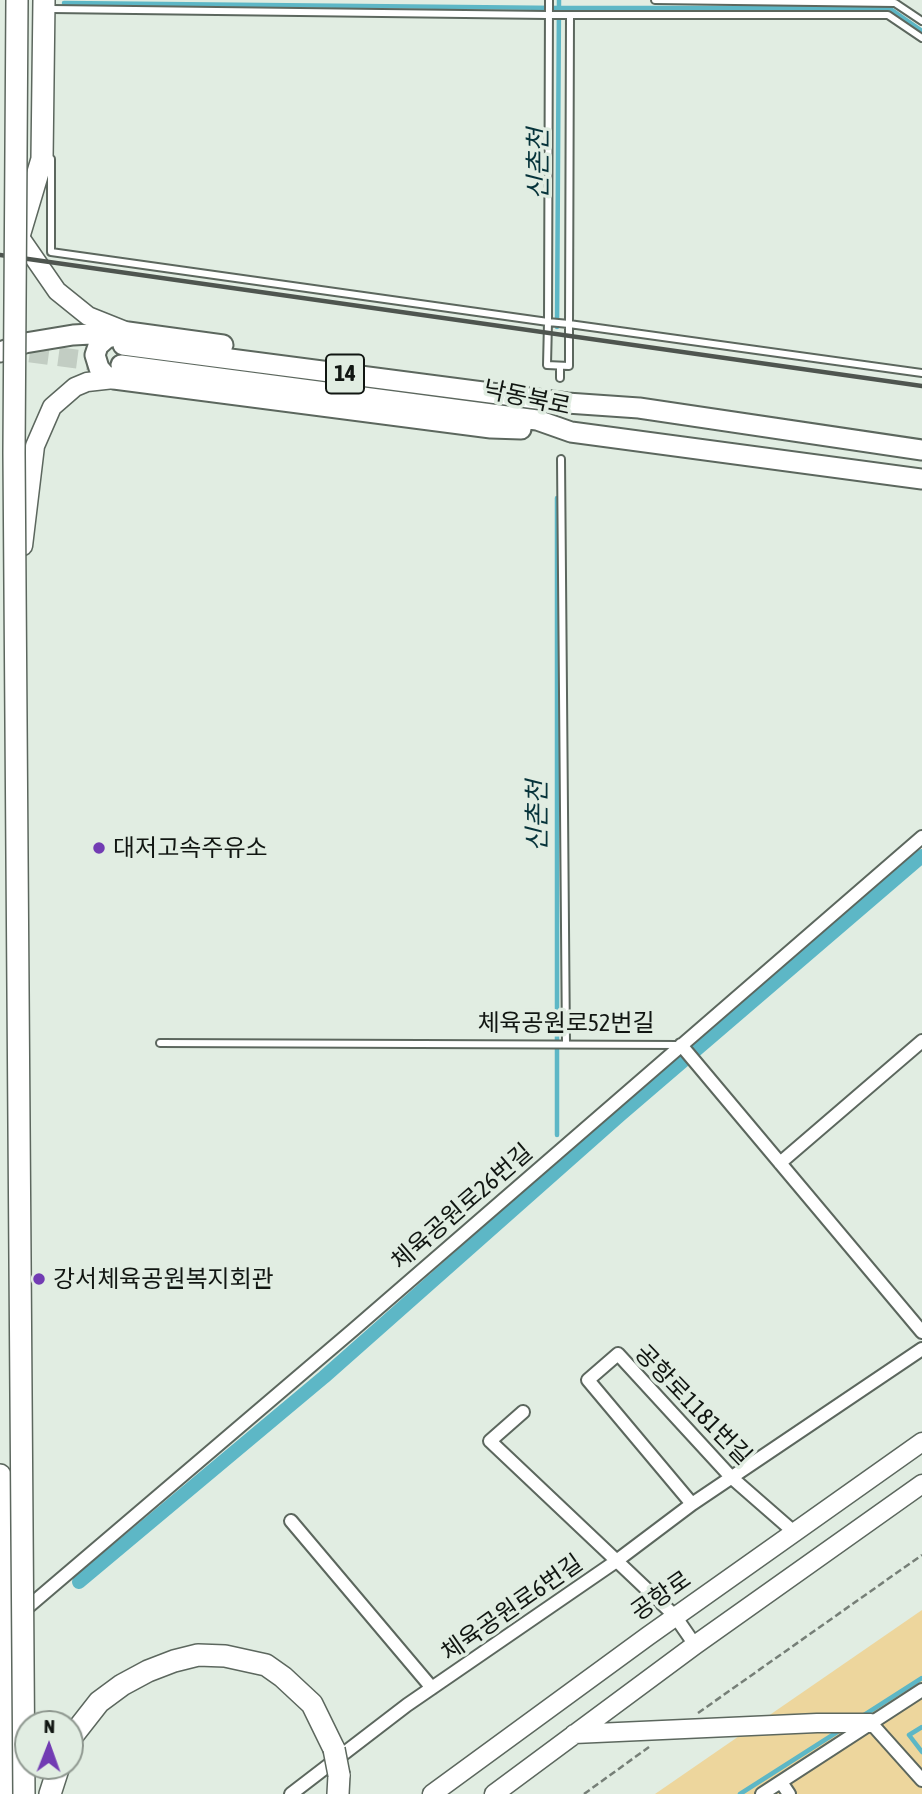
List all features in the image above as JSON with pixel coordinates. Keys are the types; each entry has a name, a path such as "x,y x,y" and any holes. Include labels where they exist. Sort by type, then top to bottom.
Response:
{"highway":[{"path":"19,0 14,453 26,1794"},
{"path":"19,236 42,159 48,5"},
{"path":"0,1475 3,1794"},
{"path":"84,1721 99,1702 131,1680 174,1661 198,1655 225,1656 266,1665 312,1704 334,1749 339,1784"}],"main road":[{"path":"19,0 18,287 5,342 14,358 18,377 25,597 28,1607 26,1794"},
{"path":"19,236 57,291 88,316 125,339"},
{"path":"5,342 73,335 125,339 556,390 639,408"},
{"path":"125,339 107,338 98,346 95,355 99,368 105,375 118,373 491,428 571,432"},
{"name":"낙동북로","path":"125,339 567,403 639,408 922,450"},
{"path":"22,549 35,446 52,407 75,387 118,373"},
{"name":"낙동북로","path":"118,373 537,419 571,432 922,479"},
{"path":"848,439 922,441"},
{"name":"공항로","path":"432,1794 675,1616 922,1442"},
{"path":"494,1794 695,1645 922,1484"},
{"path":"574,1734 871,1723"}],"street":[{"name":"체육공원로26번길","path":"28,1607 353,1331 922,837"},
{"path":"780,1163 922,1041"},
{"name":"체육공원로52번길","path":"681,1045 922,1332"},
{"name":"체육공원로6번길","path":"291,1794 432,1688 615,1562 692,1504 922,1349"},
{"name":"공항로1181번길","path":"692,1504 588,1380 618,1354 731,1477 794,1532"},
{"name":"체육공원로6번길","path":"523,1412 490,1441 615,1562"},
{"name":"체육공원로6번길","path":"291,1521 432,1688"},
{"path":"615,1562 675,1616 695,1645"},
{"path":"762,1794 922,1690"},
{"path":"871,1723 922,1780"},
{"path":"781,1782 789,1794"}],"lane":[{"path":"51,77 48,5 52,0"},
{"path":"655,0 895,3 922,21"},
{"path":"548,1 547,365 560,366 569,366 570,15"},
{"path":"48,5 570,15 888,15 922,38"},
{"path":"51,157 51,252 922,373"},
{"path":"560,366 560,378"},
{"path":"561,459 566,1044"},
{"name":"체육공원로52번길","path":"160,1043 681,1045"}],"path":[{"path":"673,1730 922,1555"},
{"path":"584,1794 651,1746"}],"shaded area":[{"path":"922,1610 922,1794 655,1794"}],"waterway":[{"name":"신촌천","path":"557,327 559,0"},
{"path":"64,3 889,8 922,31"},
{"name":"신촌천","path":"557,498 557,1135"},
{"path":"79,1582 324,1377 620,1115 922,856"},
{"name":"신촌천","path":"557,1161 557,1171"},
{"path":"861,1717 922,1678"},
{"path":"922,1727 909,1735 922,1752"},
{"path":"740,1794 842,1729"}],"tunnel":[{"path":"1,349 121,365"}],"railway":[{"path":"0,255 922,386"}],"place":[{"name":"대저고속주유소","path":"99,848"},
{"name":"강서체육공원복지회관","path":"39,1279"}]}
